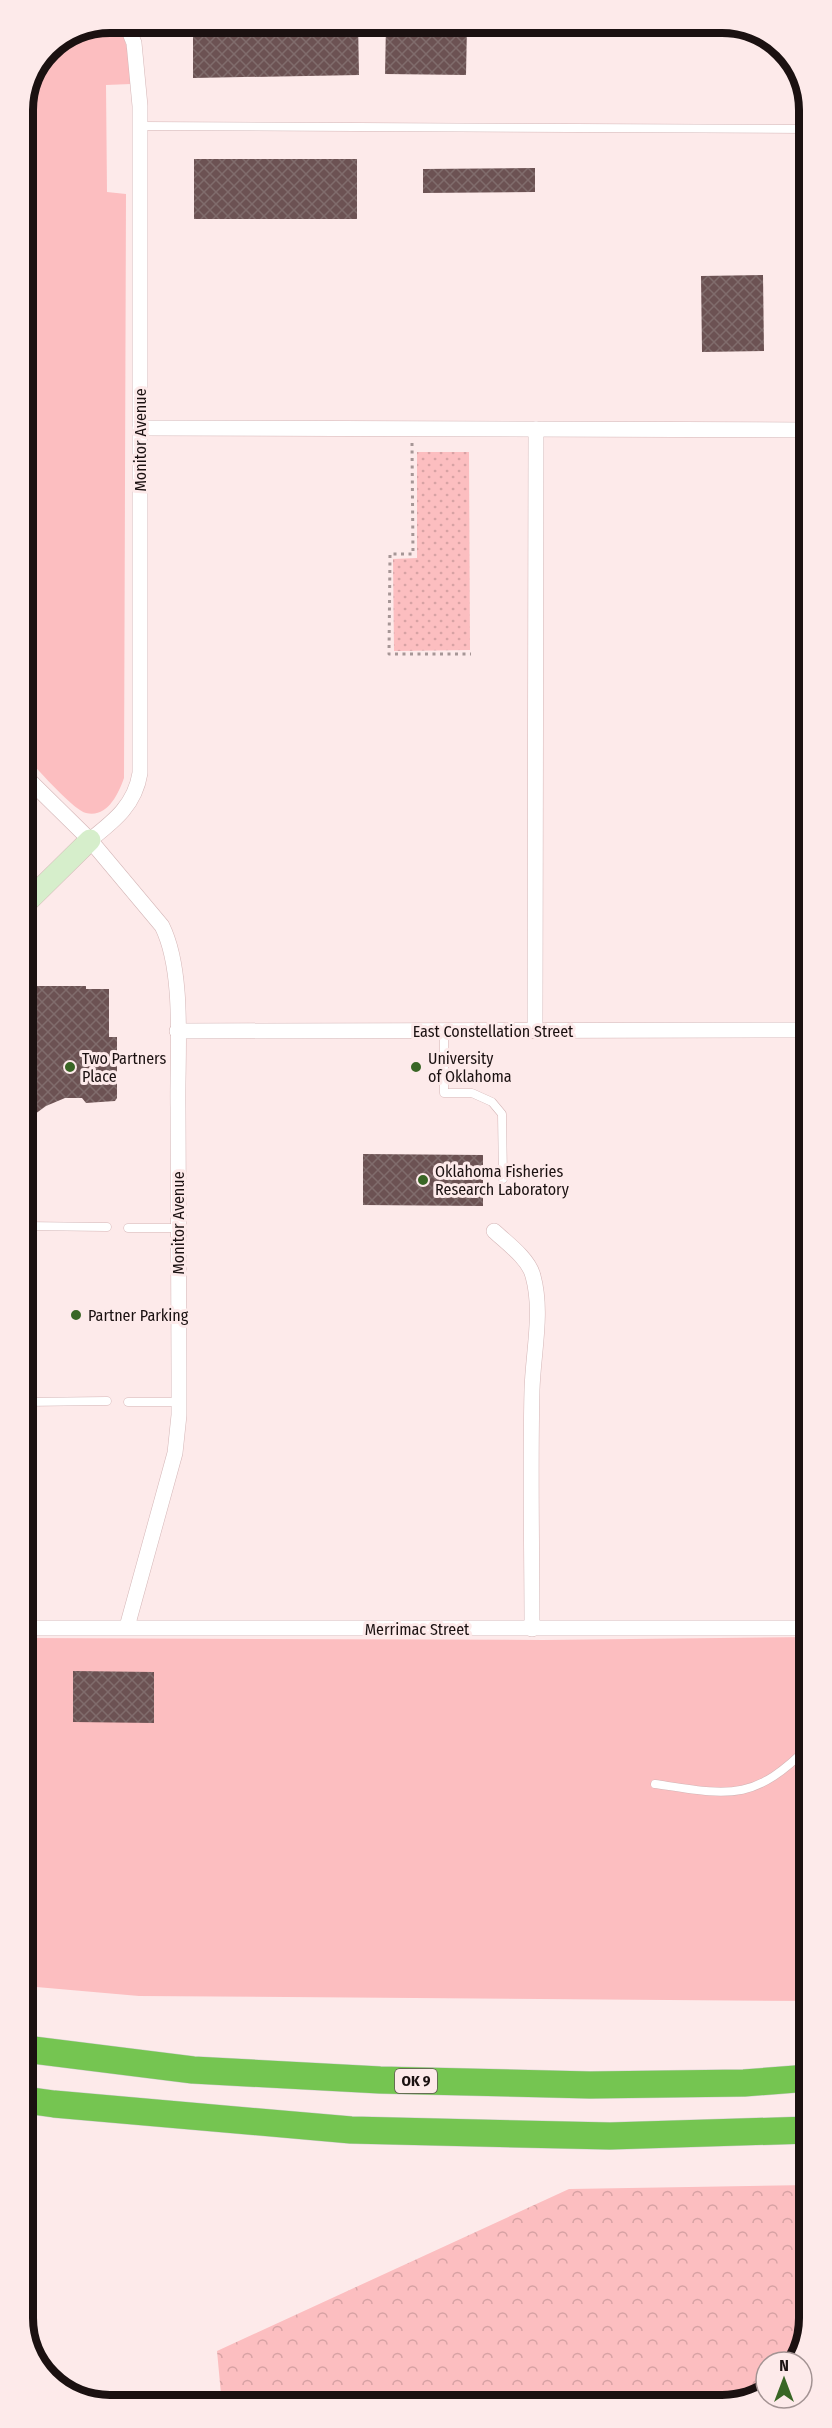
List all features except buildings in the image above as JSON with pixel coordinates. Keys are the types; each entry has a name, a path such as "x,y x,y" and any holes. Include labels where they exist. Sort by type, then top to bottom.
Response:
{"highway":[{"name":"OK 9","path":"33,2050 193,2070 380,2080 590,2085 744,2083 799,2079"},
{"path":"33,2101 351,2130 610,2136 799,2130"}],"street":[{"name":"Monitor Avenue","path":"90,840 124,811 138,788 140,773 140,126 138,66 130,33"},
{"path":"140,428 799,429"},
{"path":"535,1031 537,429"},
{"name":"Monitor Avenue","path":"33,783 90,840 144,901 162,926 170,942 176,987 179,1402 175,1453 127,1627"},
{"path":"33,896 90,840"},
{"name":"East Constellation Street","path":"177,1031 799,1030"},
{"path":"495,1232 528,1265 533,1274 536,1293 537,1320 532,1390 532,1629"},
{"name":"Merrimac Street","path":"33,1628 799,1628"}],"lane":[{"path":"140,126 799,129"},
{"path":"444,1031 444,1094 472,1094 492,1102 502,1114 503,1179"},
{"path":"33,1226 107,1227"},
{"path":"128,1228 178,1228"},
{"path":"33,1402 107,1401"},
{"path":"128,1402 179,1402"},
{"path":"655,1784 711,1792 746,1790 766,1781 799,1754"}],"path":[{"path":"412,429 413,554 390,555 389,654 471,654"}],"green space":[{"path":"122,33 129,60 131,84 106,85 107,192 126,194 124,778 111,804 106,809 93,814 80,810 33,765 34,95 46,67 55,55 67,46 95,34"},
{"path":"417,452 469,452 470,650 394,651 393,559 417,558"},
{"path":"799,1637 799,2001 139,1996 33,1987 33,1638 543,1640"},
{"path":"799,2185 798,2333 792,2350 754,2350 754,2388 742,2392 722,2395 221,2395 217,2351 569,2189"}],"place":[{"name":"Two Partners Place","path":"70,1067"},
{"name":"University of Oklahoma","path":"416,1067"},
{"name":"Oklahoma Fisheries Research Laboratory","path":"423,1180"},
{"name":"Partner Parking","path":"76,1315"}]}
